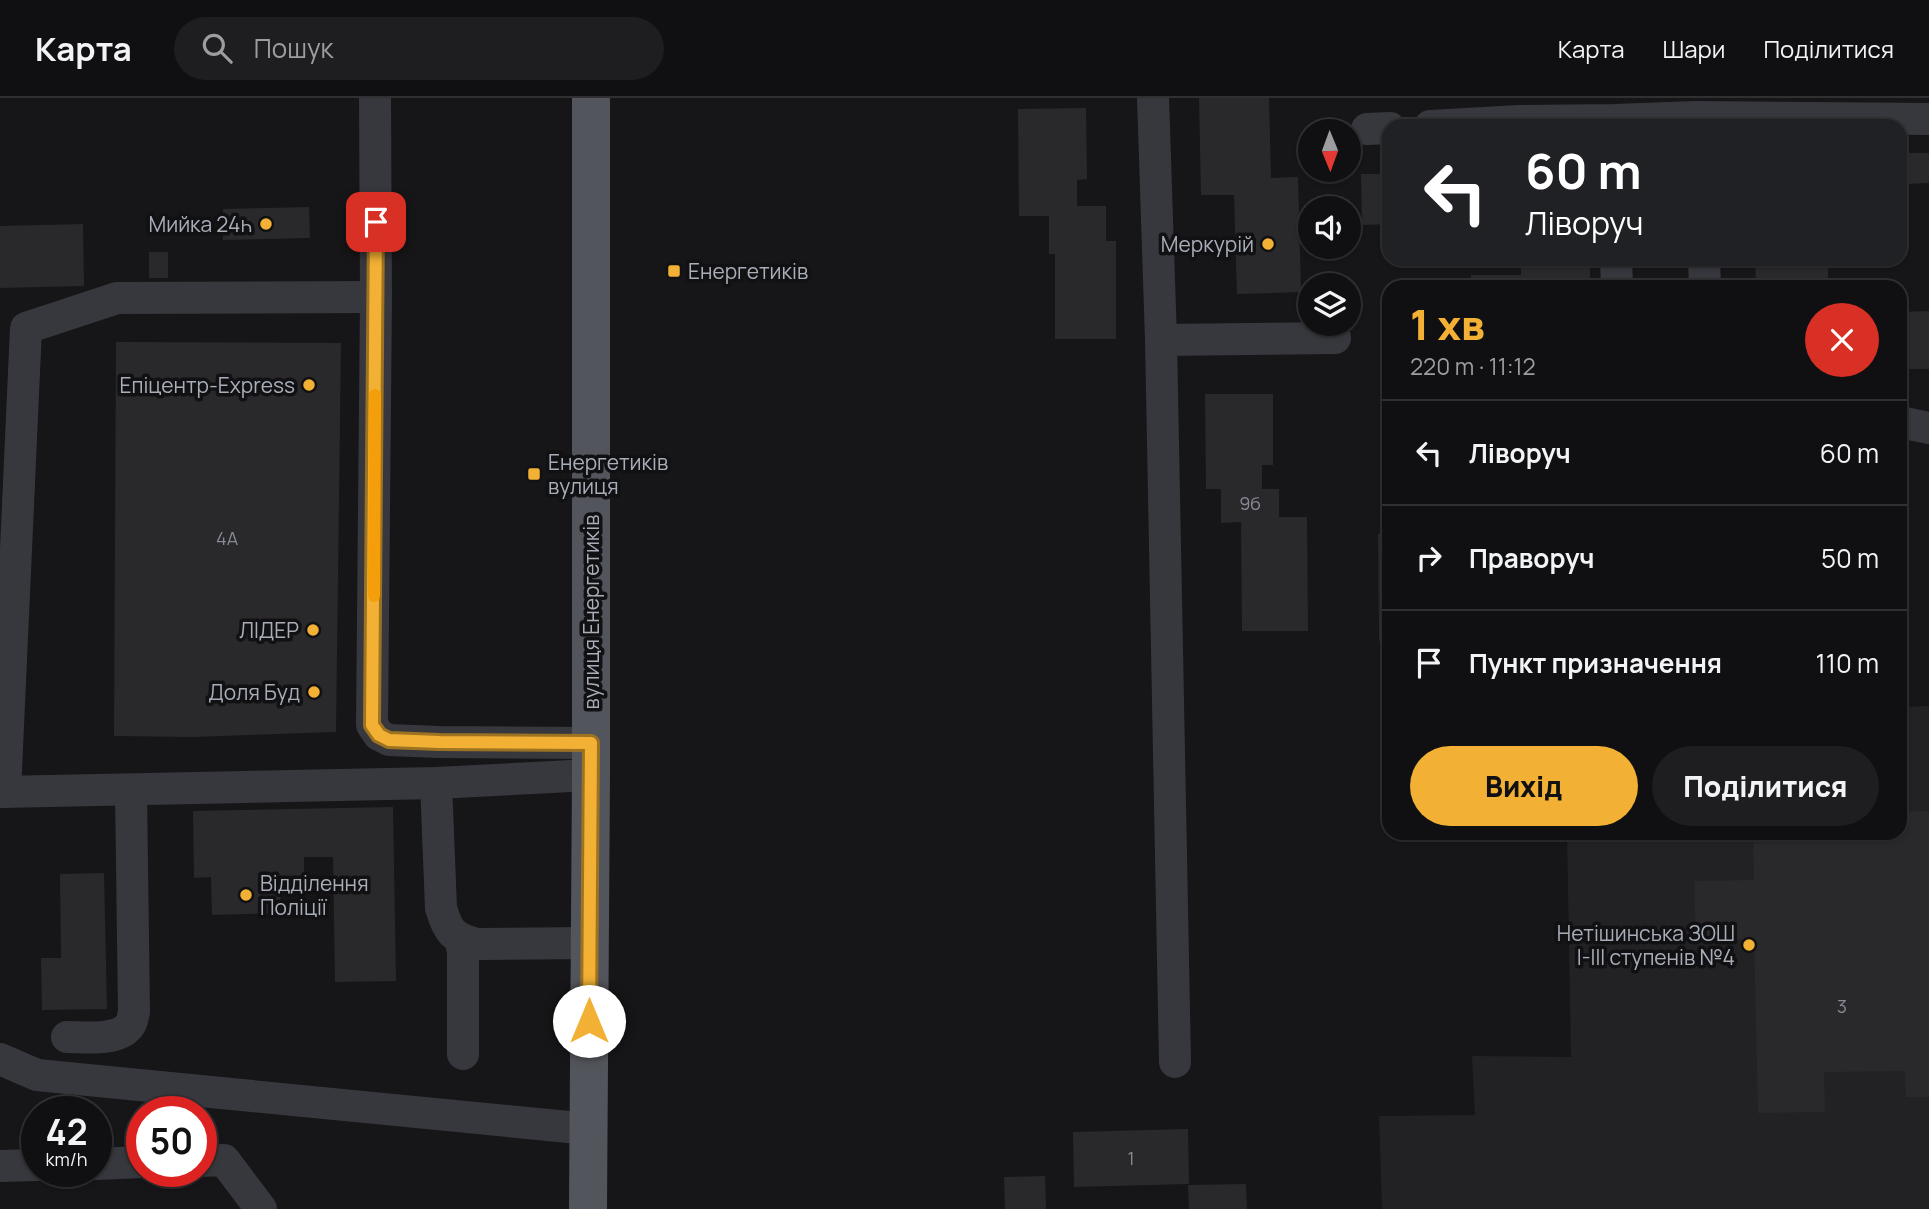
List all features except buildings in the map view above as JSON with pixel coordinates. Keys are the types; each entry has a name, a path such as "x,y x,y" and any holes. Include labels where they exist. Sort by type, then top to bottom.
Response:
{"main road":[{"name":"вулиця Енергетиків","path":"589,1209 591,98"}],"street":[{"path":"375,98 372,725 379,735 389,740 439,742 591,759"},
{"path":"1153,98 1161,340 1175,1062"},
{"path":"1469,119 1519,110 1585,119"},
{"path":"1651,119 1696,114 1929,119"},
{"path":"376,297 117,299 26,328 3,792 436,783 591,759"},
{"path":"1161,340 1335,338"},
{"path":"1907,423 1929,428"},
{"path":"436,783 441,908 447,928 461,940 477,944 590,943"},
{"path":"67,1037 111,1036 123,1032 131,1023 134,1012 131,790"},
{"path":"461,940 463,1054"},
{"path":"0,1059 37,1075 589,1129"},
{"path":"217,1160 224,1160 261,1209"},
{"path":"0,1166 21,1165"}],"shaded area":[{"name":"Нетішинська ЗОШ І-ІІІ ступенів №4","path":"1929,706 1929,1209 1382,1209 1379,1116 1475,1115 1472,1056 1571,1057 1567,840 1907,840 1907,707"}],"slow traffic":[{"path":"374,596 375,395"}],"place":[{"name":"Мийка 24һ","path":"266,224"},
{"name":"Меркурій","path":"1268,244"},
{"name":"Енергетиків","path":"674,271"},
{"name":"Епіцентр-Express","path":"309,385"},
{"name":"Енергетиків вулиця","path":"534,474"},
{"name":"ЛІДЕР","path":"313,630"},
{"name":"Доля Буд","path":"314,692"},
{"name":"Відділення Поліції","path":"246,895"},
{"name":"Нетішинська ЗОШ І-ІІІ ступенів №4","path":"1749,945"}],"route":[{"path":"376,222 372,725 379,735 389,740 591,743 589,1021"}]}
